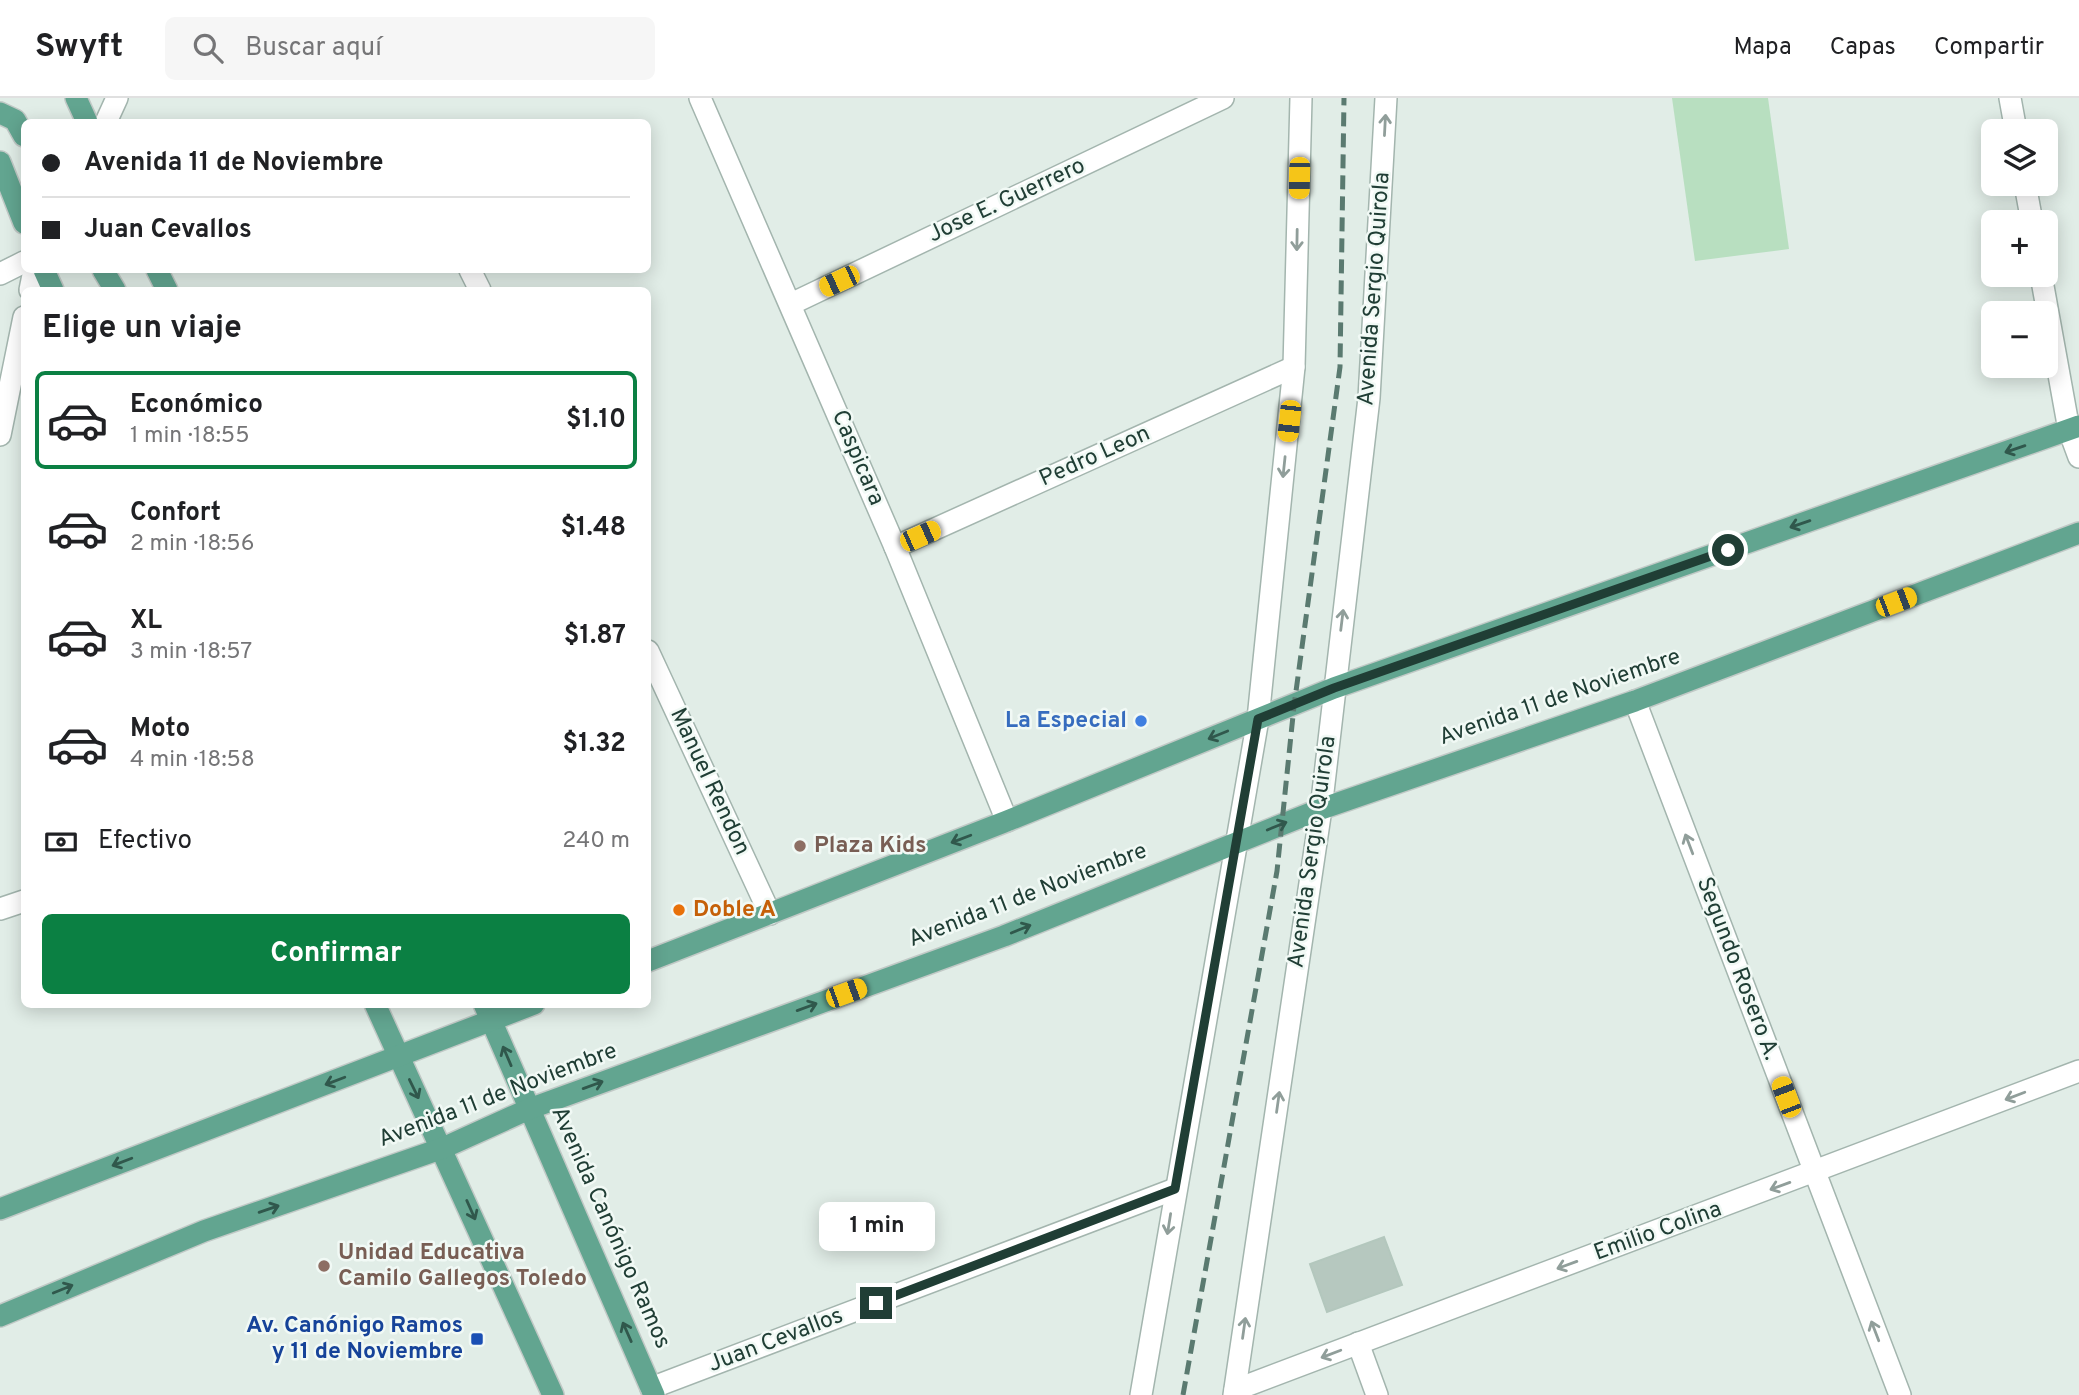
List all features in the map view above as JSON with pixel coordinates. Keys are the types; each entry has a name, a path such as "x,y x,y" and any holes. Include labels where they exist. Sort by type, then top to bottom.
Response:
{"main road":[{"path":"76,98 86,119"},
{"path":"0,113 15,120 21,131"},
{"path":"0,162 21,215"},
{"path":"651,960 1007,821 1334,688 2074,428"},
{"name":"Avenida 11 de Noviembre","path":"0,1316 204,1231 443,1148 529,1109 1004,936 1321,809 1635,701 2079,533"},
{"path":"377,1008 443,1148 553,1395"},
{"path":"0,1209 398,1057 488,1013 514,1008"},
{"name":"Avenida Canónigo Ramos","path":"488,1013 653,1391"}],"street":[{"path":"107,119 117,98"},
{"name":"Caspicara","path":"699,98 895,547 1007,821"},
{"name":"Jose E. Guerrero","path":"790,304 1223,98"},
{"path":"1141,1395 1258,719 1294,366 1301,98"},
{"name":"Avenida Sergio Quirola","path":"1235,1392 1321,809 1369,398 1386,98"},
{"path":"2010,98 2014,119"},
{"path":"0,274 21,264"},
{"path":"2044,287 2079,457"},
{"path":"0,435 21,332"},
{"name":"Pedro Leon","path":"895,547 1294,366"},
{"name":"Manuel Rendon","path":"651,657 770,914"},
{"name":"Segundo Rosero A.","path":"1635,701 1900,1395"},
{"path":"0,909 21,902"},
{"name":"Emilio Colina","path":"1235,1392 2079,1071"},
{"name":"Juan Cevallos","path":"653,1391 1175,1189"},
{"path":"1358,1343 1377,1395"}],"green space":[{"path":"1672,98 1768,98 1789,249 1695,261"}],"building":[{"path":"1384,1237 1402,1285 1327,1312 1310,1264"}],"railway":[{"path":"1183,1395 1277,871 1294,706 1340,367 1344,98"}],"place":[{"name":"La Especial","path":"1141,721"},
{"name":"Plaza Kids","path":"800,846"},
{"name":"Doble A","path":"679,910"},
{"name":"Unidad Educativa Camilo Gallegos Toledo","path":"324,1266"},
{"name":"Av. Canónigo Ramos y 11 de Noviembre","path":"477,1339"}],"route":[{"path":"876,1303 1175,1189 1258,719 1334,688 1728,550"}]}
